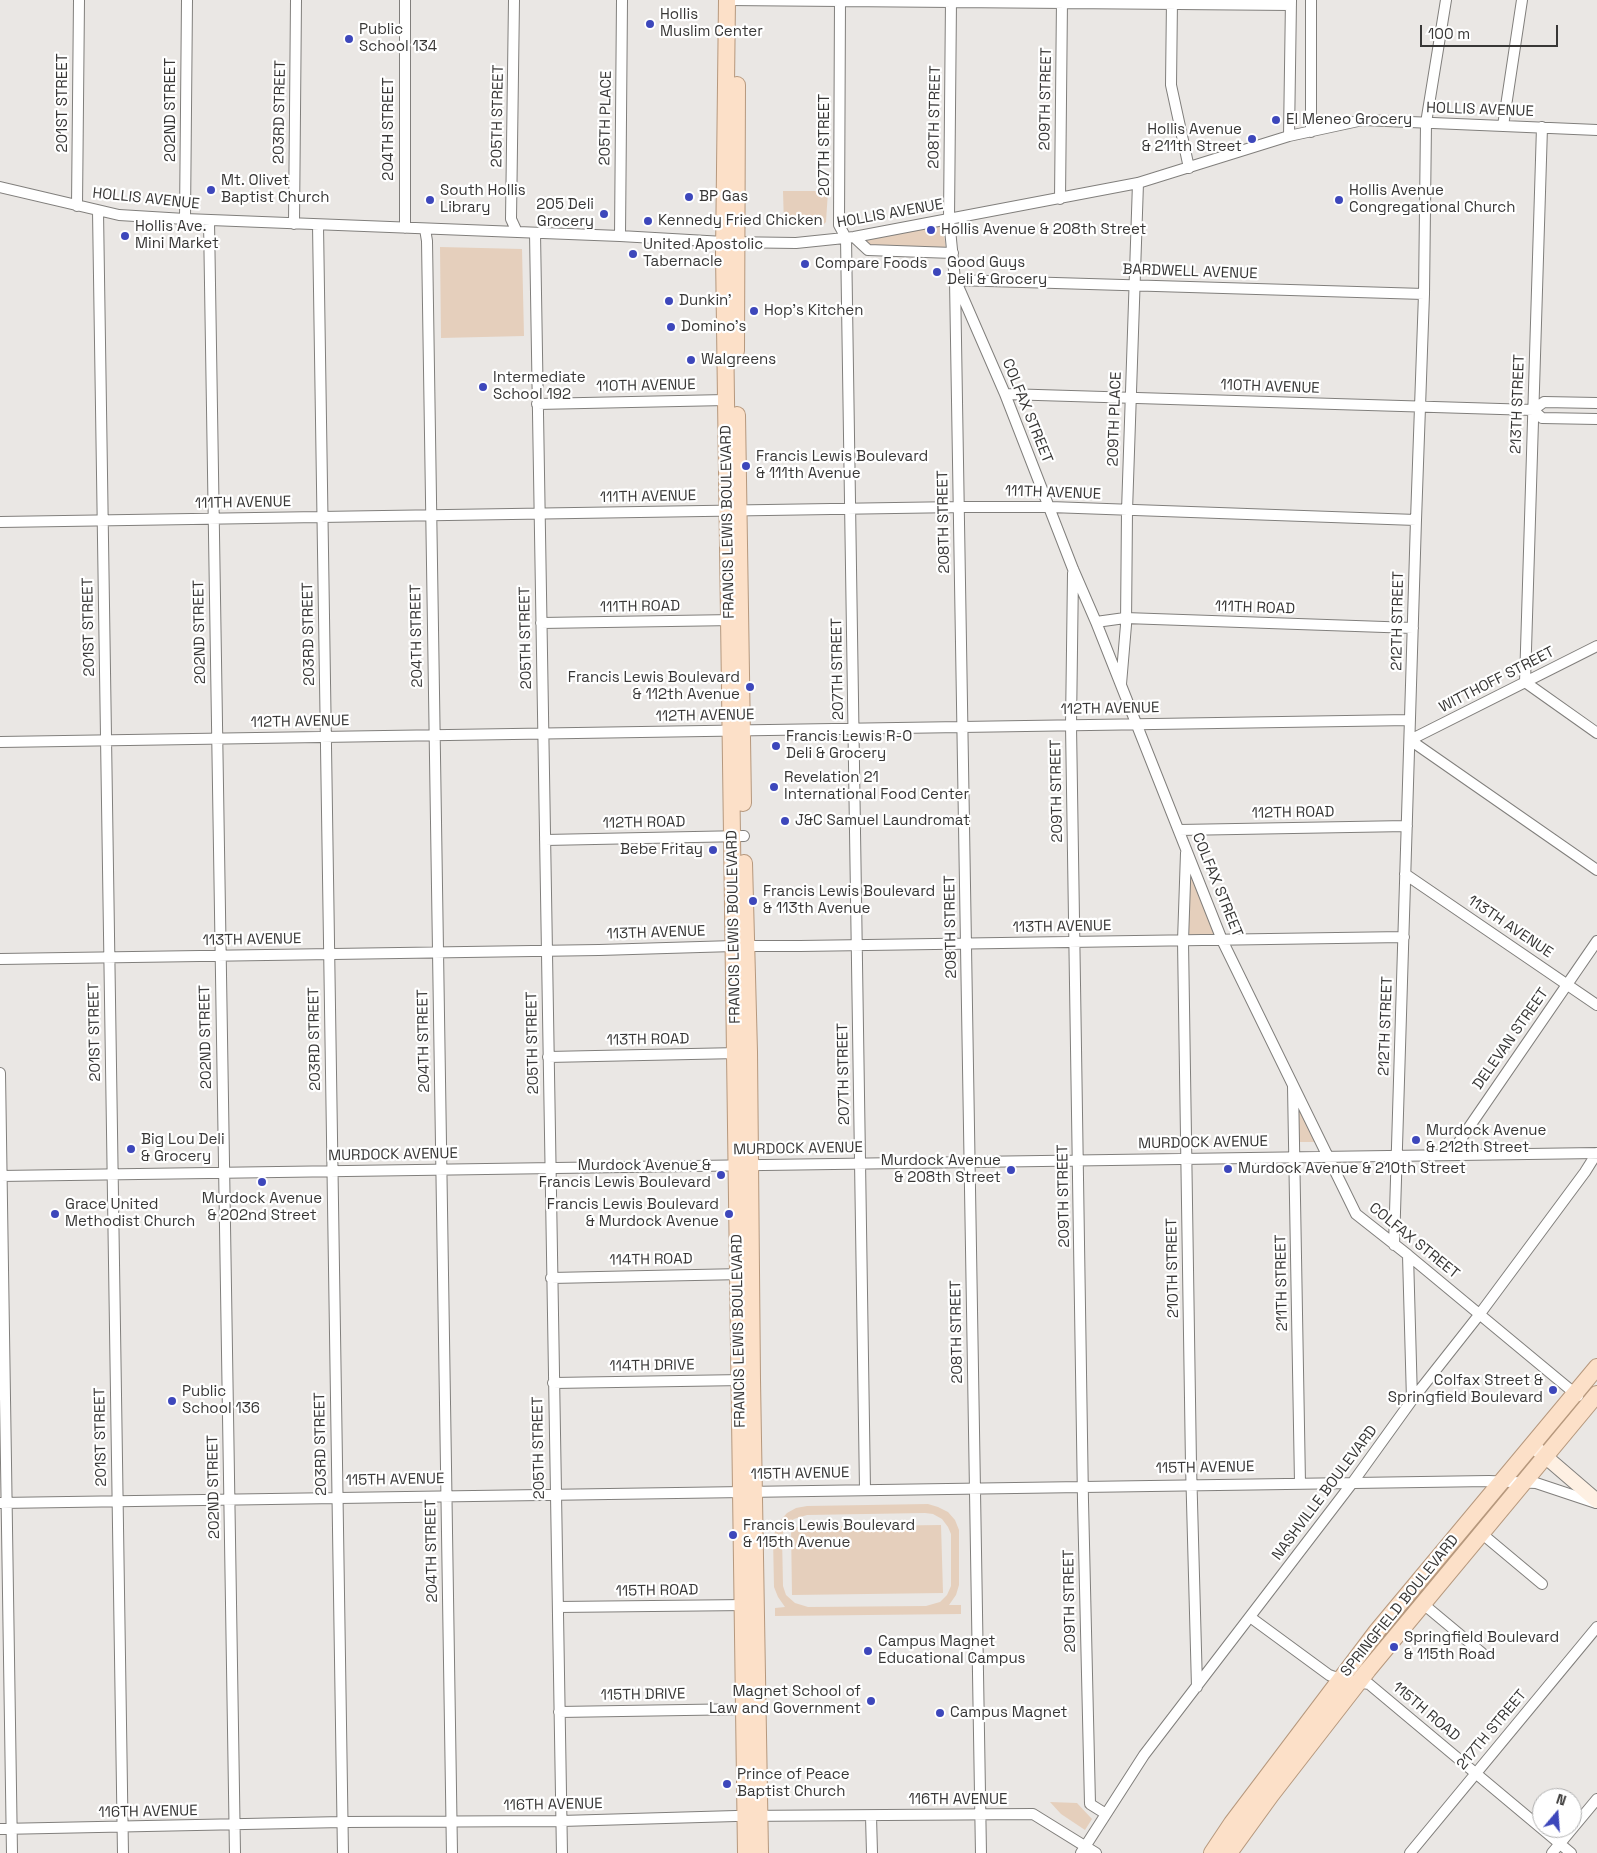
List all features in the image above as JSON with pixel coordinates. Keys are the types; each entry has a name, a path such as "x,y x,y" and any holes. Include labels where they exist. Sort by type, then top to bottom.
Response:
{"main road":[{"name":"FRANCIS LEWIS BOULEVARD","path":"727,0 749,1604 753,1816 760,1853"},
{"name":"FRANCIS LEWIS BOULEVARD","path":"733,510 726,400 737,0"},
{"name":"SPRINGFIELD BOULEVARD","path":"1212,1853 1232,1823 1377,1631 1574,1394 1595,1373"},
{"name":"SPRINGFIELD BOULEVARD","path":"1229,1853 1358,1682 1593,1400"},
{"path":"1532,1445 1572,1480"},
{"name":"115TH AVENUE","path":"1572,1480 1597,1502"},
{"name":"FRANCIS LEWIS BOULEVARD","path":"746,1853 753,1816"}],"street":[{"name":"201ST STREET","path":"77,206 78,0"},
{"name":"202ND STREET","path":"185,220 187,0"},
{"name":"203RD STREET","path":"294,224 296,0"},
{"name":"204TH STREET","path":"405,0 405,228"},
{"name":"205TH STREET","path":"514,0 512,219 517,232"},
{"name":"205TH PLACE","path":"620,236 622,0"},
{"path":"727,0 1291,2 1289,136"},
{"path":"1311,0 1311,132"},
{"name":"212TH STREET","path":"1394,1245 1424,294 1426,123 1446,0"},
{"path":"1503,126 1522,0"},
{"name":"207TH STREET","path":"840,1 839,225 850,238 850,509 865,1489"},
{"name":"208TH STREET","path":"951,1 949,218 955,280 981,1853"},
{"name":"209TH STREET","path":"1060,199 1062,2"},
{"path":"1172,2 1171,85 1188,168"},
{"name":"HOLLIS AVENUE","path":"0,187 119,215 185,220 620,236 730,242 796,242 850,238 1138,183 1289,136 1363,120 1597,130"},
{"name":"213TH STREET","path":"1525,682 1542,127"},
{"name":"209TH PLACE","path":"1121,686 1126,628 1127,511 1138,183"},
{"name":"201ST STREET","path":"98,211 123,1853"},
{"name":"202ND STREET","path":"209,221 235,1853"},
{"name":"203RD STREET","path":"318,225 343,1853"},
{"name":"204TH STREET","path":"425,229 427,241 452,1853"},
{"name":"205TH STREET","path":"535,233 562,1853"},
{"path":"850,238 868,250 952,253"},
{"name":"BARDWELL AVENUE","path":"955,280 1424,294"},
{"name":"COLFAX STREET","path":"955,280 1006,394 1073,569 1137,724 1222,940 1356,1214 1574,1394 1593,1400"},
{"name":"110TH AVENUE","path":"1006,394 1533,410 1544,402 1597,403"},
{"name":"110TH AVENUE","path":"538,404 726,400"},
{"name":"110TH AVENUE","path":"1533,410 1542,418 1597,419"},
{"name":"111TH AVENUE","path":"0,522 959,507 1050,507 1416,520"},
{"name":"209TH STREET","path":"1073,569 1071,725 1090,1804 1106,1814"},
{"name":"111TH ROAD","path":"1096,622 1125,618 1413,628"},
{"name":"111TH ROAD","path":"541,623 735,620"},
{"name":"WITTHOFF STREET","path":"1410,740 1597,646"},
{"path":"1525,682 1597,733"},
{"name":"112TH AVENUE","path":"0,742 1410,720"},
{"path":"1410,740 1597,870"},
{"name":"112TH ROAD","path":"1179,830 1407,826"},
{"name":"112TH ROAD","path":"545,840 738,836"},
{"name":"210TH STREET","path":"1186,849 1183,941 1197,1687"},
{"name":"113TH AVENUE","path":"1405,874 1597,1005"},
{"name":"113TH AVENUE","path":"0,959 1404,937"},
{"name":"DELEVAN STREET","path":"1450,1154 1597,941"},
{"name":"113TH ROAD","path":"548,1057 742,1053"},
{"path":"0,1073 3,1503 12,1853"},
{"name":"211TH STREET","path":"1293,1083 1300,1483"},
{"name":"MURDOCK AVENUE","path":"1,1176 1597,1153"},
{"name":"NASHVILLE BOULEVARD","path":"1083,1850 1144,1755 1479,1314 1585,1172 1597,1153"},
{"path":"1408,1255 1412,1400"},
{"name":"114TH ROAD","path":"551,1278 745,1274"},
{"name":"114TH DRIVE","path":"553,1383 746,1380"},
{"path":"1572,1480 1597,1491"},
{"name":"115TH AVENUE","path":"3,1503 1352,1482 1536,1483 1597,1502"},
{"path":"1481,1533 1542,1584"},
{"path":"1422,1603 1482,1653"},
{"name":"115TH ROAD","path":"558,1607 749,1604"},
{"name":"115TH ROAD","path":"1250,1617 1328,1675 1369,1684 1571,1853"},
{"name":"217TH STREET","path":"1410,1853 1597,1627"},
{"name":"115TH DRIVE","path":"560,1712 751,1709"},
{"path":"1552,1853 1597,1798"},
{"name":"116TH AVENUE","path":"0,1829 123,1828 343,1822 561,1821 753,1816 1033,1814 1083,1850 1096,1853"},
{"path":"871,1816 872,1853"}],"shaded area":[{"path":"783,191 828,191 826,222 822,226 784,225"},
{"path":"942,223 946,248 871,246 862,241"},
{"path":"440,247 522,249 524,336 441,338"},
{"path":"1189,868 1220,939 1186,939"},
{"path":"1298,1105 1316,1142 1297,1142"},
{"path":"928,1504 948,1512 955,1520 959,1530 959,1585 956,1595 949,1605 961,1605 961,1614 775,1616 775,1608 785,1607 774,1587 773,1538 778,1523 787,1513 796,1508 807,1506","holes":["933,1514 942,1519 951,1534 951,1586 947,1595 940,1602 926,1606 808,1607 795,1603 786,1595 783,1586 782,1536 786,1525 794,1519 807,1515"]},
{"path":"941,1525 943,1593 792,1595 791,1527"},
{"path":"1050,1802 1077,1803 1092,1819 1085,1830 1061,1814"}],"place":[{"name":"Hollis Muslim Center","path":"650,24"},
{"name":"Public School 134","path":"349,39"},
{"name":"El Meneo Grocery","path":"1276,120"},
{"name":"Hollis Avenue & 211th Street","path":"1252,139"},
{"name":"Mt. Olivet Baptist Church","path":"211,190"},
{"name":"BP Gas","path":"689,197"},
{"name":"South Hollis Library","path":"430,200"},
{"name":"Hollis Avenue Congregational Church","path":"1339,200"},
{"name":"205 Deli Grocery","path":"604,214"},
{"name":"Kennedy Fried Chicken","path":"648,221"},
{"name":"Hollis Avenue & 208th Street","path":"931,230"},
{"name":"Hollis Ave. Mini Market","path":"125,236"},
{"name":"United Apostolic Tabernacle","path":"633,254"},
{"name":"Compare Foods","path":"805,264"},
{"name":"Good Guys Deli & Grocery","path":"937,272"},
{"name":"Dunkin'","path":"669,301"},
{"name":"Hop's Kitchen","path":"754,311"},
{"name":"Domino's","path":"671,327"},
{"name":"Walgreens","path":"691,360"},
{"name":"Intermediate School 192","path":"483,387"},
{"name":"Francis Lewis Boulevard & 111th Avenue","path":"746,466"},
{"name":"Francis Lewis Boulevard & 112th Avenue","path":"750,687"},
{"name":"Francis Lewis R-O Deli & Grocery","path":"776,746"},
{"name":"Revelation 21 International Food Center","path":"774,787"},
{"name":"J&C Samuel Laundromat","path":"785,821"},
{"name":"Bebe Fritay","path":"713,850"},
{"name":"Francis Lewis Boulevard & 113th Avenue","path":"753,901"},
{"name":"Murdock Avenue & 212th Street","path":"1416,1140"},
{"name":"Big Lou Deli & Grocery","path":"131,1149"},
{"name":"Murdock Avenue & 210th Street","path":"1228,1169"},
{"name":"Murdock Avenue & 208th Street","path":"1011,1170"},
{"name":"Murdock Avenue & Francis Lewis Boulevard","path":"721,1175"},
{"name":"Murdock Avenue & 202nd Street","path":"262,1182"},
{"name":"Grace United Methodist Church","path":"55,1214"},
{"name":"Francis Lewis Boulevard & Murdock Avenue","path":"729,1214"},
{"name":"Colfax Street & Springfield Boulevard","path":"1553,1390"},
{"name":"Public School 136","path":"172,1401"},
{"name":"Francis Lewis Boulevard & 115th Avenue","path":"733,1535"},
{"name":"Springfield Boulevard & 115th Road","path":"1394,1647"},
{"name":"Campus Magnet Educational Campus","path":"868,1651"},
{"name":"Magnet School of Law and Government","path":"871,1701"},
{"name":"Campus Magnet","path":"940,1713"},
{"name":"Prince of Peace Baptist Church","path":"727,1784"}]}
